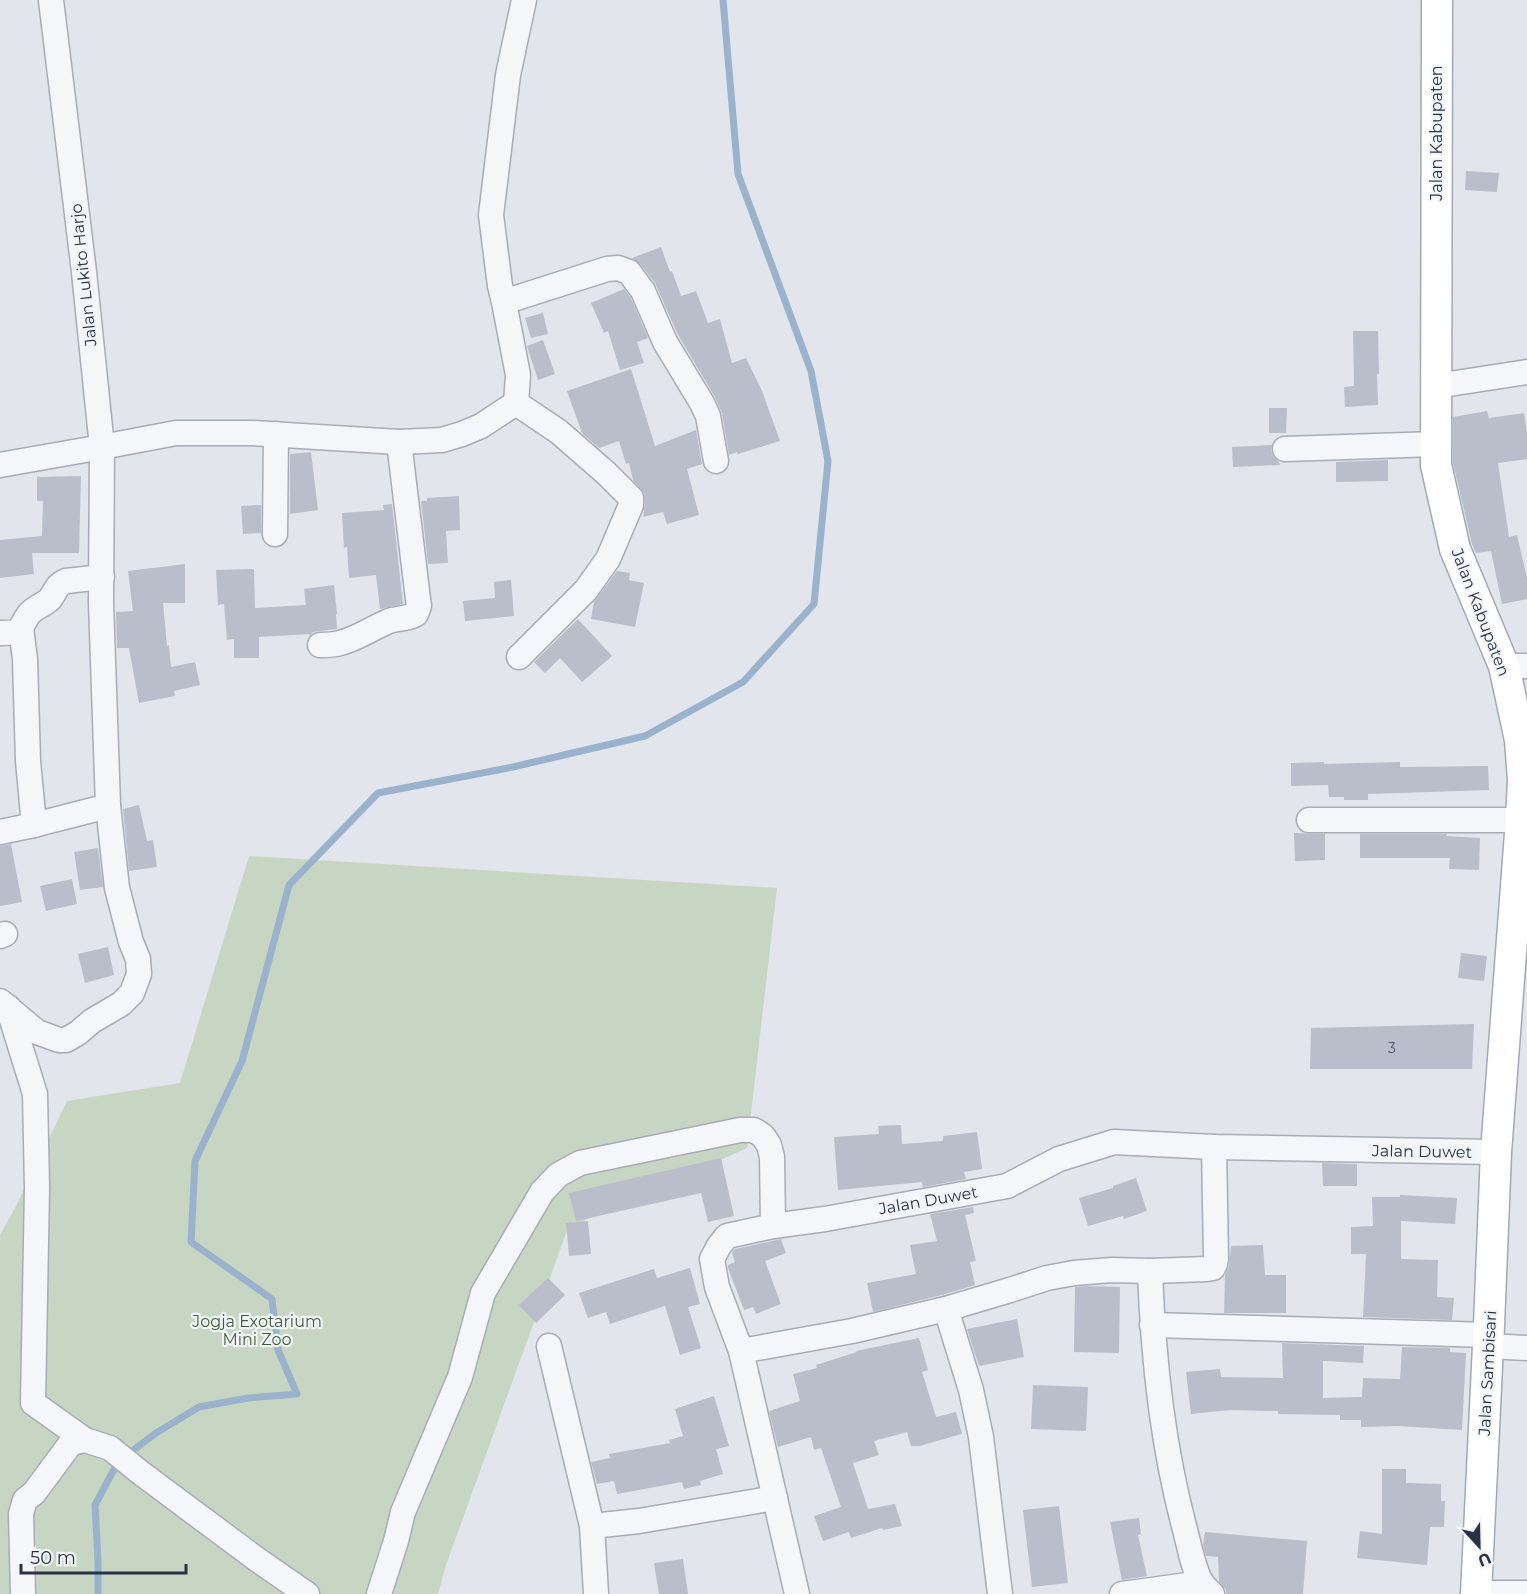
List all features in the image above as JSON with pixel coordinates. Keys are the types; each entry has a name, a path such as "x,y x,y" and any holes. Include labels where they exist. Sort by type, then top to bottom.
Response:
{"main road":[{"name":"Jalan Kabupaten","path":"1437,0 1436,465 1455,549 1516,666 1524,744 1521,820 1496,1152"},
{"name":"Jalan Sambisari","path":"1476,1594 1496,1152"}],"street":[{"name":"Jalan Lukito Harjo","path":"4,1004 37,1032 59,1040 66,1040 121,1004 132,993 139,974 138,959 131,942 117,888 108,806 102,615 102,447 84,272 51,0"},
{"path":"516,403 518,375 500,286 491,215 508,75 524,0"},
{"path":"504,302 607,269 618,268 629,272 643,291 665,342 708,416 716,461"},
{"path":"1436,386 1527,372"},
{"path":"0,465 176,434 252,433 399,442 442,440 481,426 516,403"},
{"path":"516,403 559,432 631,498 631,504 608,560 586,590 519,657"},
{"path":"275,534 276,434"},
{"path":"320,645 338,644 386,622 417,614 418,599 399,442"},
{"path":"1285,449 1436,444"},
{"path":"34,825 28,761 25,659 10,631 51,598 56,587 66,581 102,577"},
{"path":"0,832 108,806"},
{"path":"1309,820 1521,820"},
{"path":"4,1004 35,1094 37,1188 33,1403 85,1440 110,1448 255,1558 307,1594"},
{"path":"378,1594 403,1512 460,1377 483,1293 542,1192 558,1174 580,1163 740,1130 754,1130 763,1136 769,1145 772,1157 773,1226"},
{"name":"Jalan Duwet","path":"797,1594 741,1351 717,1287 712,1259 727,1236 1007,1186 1059,1159 1114,1142 1215,1147 1496,1152"},
{"path":"741,1351 852,1331 946,1309 1047,1278 1074,1273 1213,1268 1215,1264 1215,1147"},
{"path":"1122,1594 1207,1588 1194,1562 1175,1492 1164,1431 1152,1325 1149,1271"},
{"path":"946,1309 971,1390 981,1437 1000,1594"},
{"path":"1152,1325 1489,1341 1527,1348"},
{"path":"549,1346 591,1526 596,1594"},
{"path":"23,1594 21,1515 25,1500 34,1493 71,1443 85,1440"},
{"path":"591,1526 639,1521 775,1498"},
{"path":"1476,1594 1527,1593"}],"green space":[{"name":"Jogja Exotarium Mini Zoo","path":"249,856 777,888 747,1148 568,1228 446,1565 438,1594 0,1594 0,1235 67,1101 180,1083"}],"building":[{"path":"1466,171 1499,173 1497,192 1465,190"},
{"path":"661,247 681,296 696,291 708,323 720,319 732,363 746,358 762,391 780,441 729,455 722,413 715,397 678,335 655,283 640,264 632,258"},
{"path":"624,289 631,298 648,338 637,342 644,363 620,370 608,331 604,333 591,303"},
{"path":"543,313 548,334 531,338 525,318"},
{"path":"1353,331 1378,331 1378,405 1345,407 1344,387 1354,386"},
{"path":"543,340 555,374 538,380 527,346"},
{"path":"631,369 655,446 696,430 702,464 687,469 699,515 667,524 663,512 643,517 644,493 633,480 629,463 626,464 619,441 599,448 582,433 567,391"},
{"path":"1269,408 1287,408 1286,433 1269,433"},
{"path":"1487,411 1489,418 1524,413 1527,432 1527,459 1498,463 1509,537 1517,535 1527,578 1527,599 1502,604 1491,551 1476,553 1472,544 1453,463 1453,417"},
{"path":"1272,445 1273,456 1280,465 1233,467 1232,447"},
{"path":"311,452 318,510 290,514 290,454"},
{"path":"1388,460 1388,481 1336,482 1336,462"},
{"path":"81,476 79,553 32,553 34,574 0,578 0,540 42,536 43,501 37,501 37,477"},
{"path":"459,496 460,530 446,531 448,563 428,564 421,501 427,501 427,498"},
{"path":"392,504 403,604 380,609 376,575 349,578 342,513 384,510 383,505"},
{"path":"261,505 261,533 243,534 241,506"},
{"path":"185,564 185,603 163,603 167,646 169,645 171,667 195,662 200,685 174,691 175,696 139,703 129,648 117,648 116,612 133,611 128,571"},
{"path":"254,569 255,608 306,605 304,589 334,585 337,629 313,632 310,636 309,634 259,637 259,658 234,658 234,639 227,640 224,604 218,605 216,570"},
{"path":"617,571 630,573 629,580 644,583 635,627 591,619 594,602"},
{"path":"511,580 514,616 465,621 463,601 495,598 494,582"},
{"path":"578,619 612,656 582,682 560,658 545,673 534,662"},
{"path":"1324,762 1324,764 1400,762 1400,767 1488,766 1489,790 1368,794 1368,800 1344,800 1344,797 1329,797 1328,785 1291,786 1291,763"},
{"path":"139,805 147,841 153,840 157,867 129,871 123,809"},
{"path":"1294,833 1325,834 1325,860 1295,861"},
{"path":"1360,834 1447,834 1446,836 1480,838 1479,870 1449,869 1450,858 1360,858"},
{"path":"11,844 22,902 0,906 0,846"},
{"path":"98,848 103,887 80,890 74,852"},
{"path":"72,879 77,904 46,911 40,886"},
{"path":"108,947 114,975 85,983 78,954"},
{"path":"1461,953 1487,956 1484,981 1458,978"},
{"path":"1474,1024 1472,1069 1310,1069 1311,1028"},
{"path":"901,1125 902,1144 943,1141 943,1136 977,1132 982,1169 964,1172 966,1179 923,1187 922,1182 838,1190 834,1137 879,1134 878,1126"},
{"path":"721,1158 734,1216 708,1222 701,1193 576,1221 569,1193"},
{"path":"1322,1163 1357,1164 1357,1186 1323,1186"},
{"path":"1136,1178 1147,1211 1124,1219 1123,1216 1088,1226 1079,1198 1113,1188 1113,1186"},
{"path":"1400,1195 1457,1198 1455,1224 1401,1221 1401,1259 1438,1260 1437,1297 1454,1298 1452,1320 1363,1317 1366,1254 1351,1254 1351,1227 1373,1226 1372,1197 1400,1197"},
{"path":"973,1207 974,1213 965,1215 976,1261 970,1262 975,1285 873,1312 867,1283 916,1274 910,1245 937,1241 930,1214"},
{"path":"588,1221 591,1254 569,1256 566,1223"},
{"path":"781,1239 786,1253 765,1261 781,1304 756,1314 753,1307 744,1310 728,1268 728,1265 735,1262 732,1253 735,1249"},
{"path":"1263,1245 1265,1275 1286,1275 1286,1313 1224,1313 1225,1276 1229,1267 1231,1246"},
{"path":"690,1268 700,1304 688,1307 701,1348 680,1355 665,1306 610,1324 606,1312 588,1318 579,1293 654,1269 657,1278"},
{"path":"548,1278 565,1295 536,1323 519,1305"},
{"path":"1075,1287 1120,1287 1119,1353 1074,1352"},
{"path":"1017,1319 1024,1357 979,1366 967,1329"},
{"path":"919,1338 928,1370 922,1372 936,1417 956,1412 962,1434 919,1446 911,1446 907,1432 874,1441 879,1455 853,1463 868,1509 895,1504 902,1526 883,1530 882,1528 851,1538 849,1532 823,1541 814,1516 841,1507 821,1448 814,1450 811,1437 778,1447 769,1411 800,1401 793,1374 817,1368 816,1365 856,1351"},
{"path":"1282,1343 1364,1346 1363,1363 1323,1361 1323,1398 1362,1397 1363,1378 1400,1379 1402,1347 1450,1348 1450,1352 1466,1353 1462,1430 1398,1426 1361,1427 1361,1420 1340,1420 1340,1415 1278,1414 1278,1411 1230,1410 1191,1414 1186,1372 1220,1369 1221,1377 1283,1378"},
{"path":"1033,1385 1088,1387 1086,1431 1031,1429"},
{"path":"714,1396 729,1446 716,1449 723,1474 700,1481 701,1485 684,1489 682,1482 617,1494 614,1481 597,1484 591,1462 610,1458 609,1454 670,1443 669,1440 683,1436 675,1409"},
{"path":"1382,1469 1406,1469 1406,1483 1441,1484 1441,1501 1445,1501 1444,1527 1430,1527 1427,1565 1357,1558 1360,1531 1382,1534"},
{"path":"1059,1506 1068,1583 1032,1587 1023,1510"},
{"path":"1139,1518 1141,1534 1138,1535 1147,1576 1122,1580 1110,1522"},
{"path":"1205,1532 1307,1541 1303,1594 1226,1594 1226,1590 1219,1581 1218,1557 1206,1556 1203,1545"},
{"path":"683,1559 688,1594 659,1594 654,1563"}],"waterway":[{"path":"127,1455 156,1433 199,1407 248,1398 297,1394 278,1350 272,1299 191,1242 195,1161 242,1061 289,885 378,793 513,767 645,736 743,682 814,604 828,461 811,371 738,174 723,0"},
{"path":"98,1594 95,1505 118,1462"}]}
